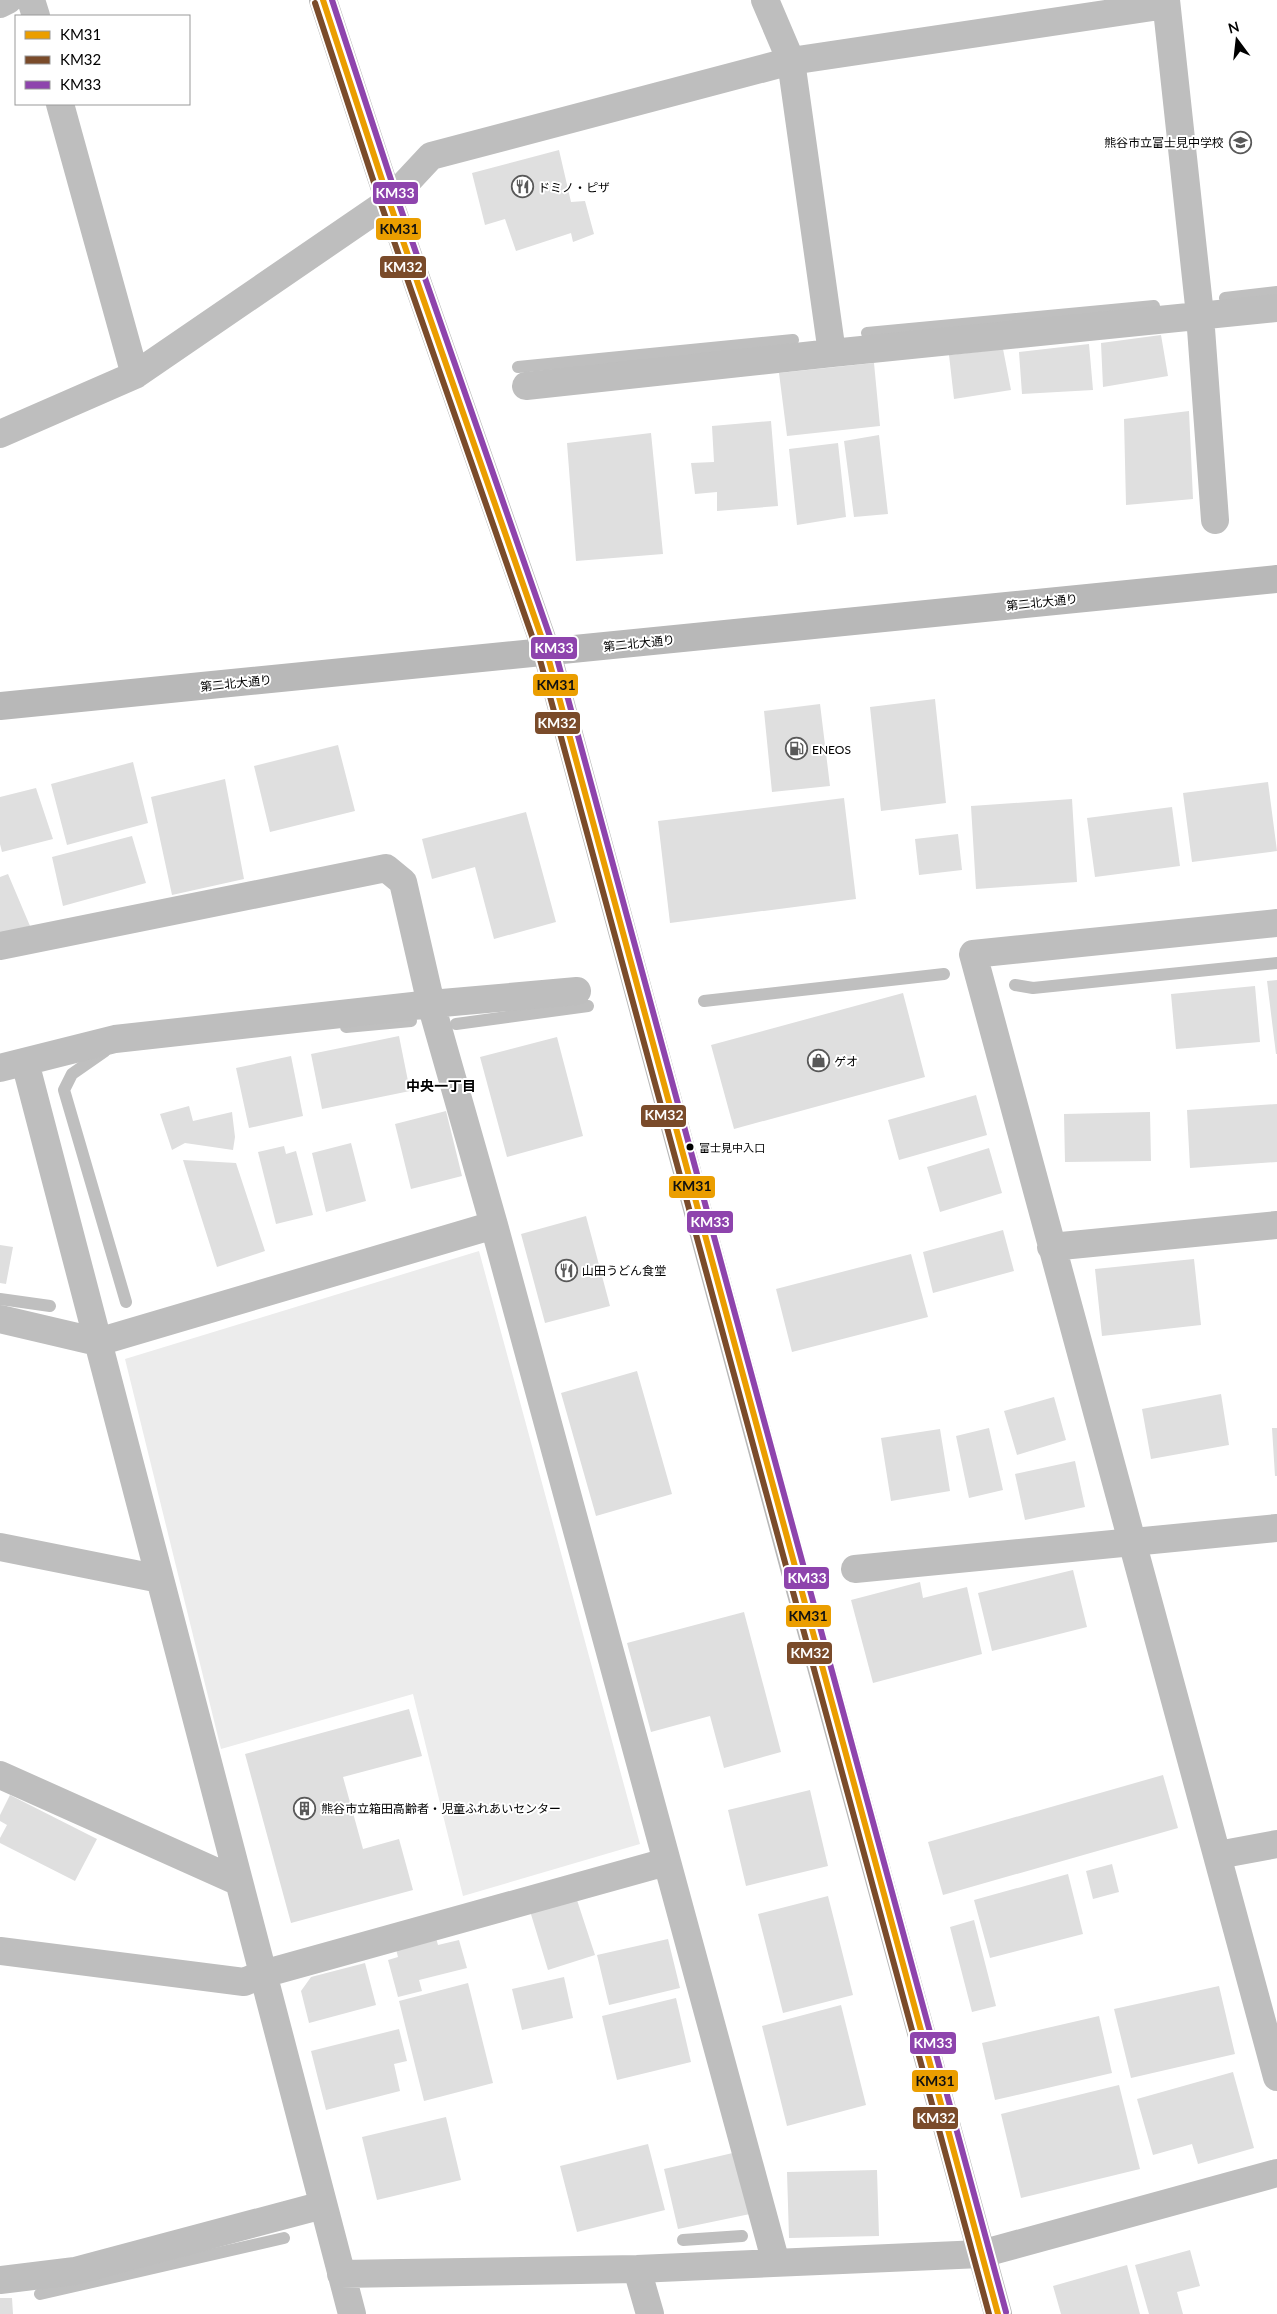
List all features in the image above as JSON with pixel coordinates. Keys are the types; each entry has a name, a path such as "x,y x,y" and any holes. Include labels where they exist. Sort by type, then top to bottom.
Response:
{"street":[{"path":"0,4 8,0"},
{"path":"31,0 36,15"},
{"path":"323,0 388,202 547,653 793,1566 998,2314"},
{"path":"765,0 791,61 832,352"},
{"path":"0,434 135,375 388,202 431,156 791,61 1166,2 1200,316 1216,520"},
{"path":"60,105 135,375"},
{"path":"526,386 832,352 1277,308"},
{"name":"第二北大通り","path":"0,706 1277,579"},
{"path":"0,946 386,868 403,882 431,1004 494,1225 776,2263"},
{"path":"1277,923 973,954 1277,2077"},
{"path":"352,2314 98,1342 12,1065 115,1039 577,990"},
{"path":"0,1319 98,1342 494,1225"},
{"path":"1051,1247 1277,1225"},
{"path":"855,1569 1277,1528"},
{"path":"0,1548 160,1579"},
{"path":"0,1775 239,1882"},
{"path":"1218,1855 1277,1844"},
{"path":"0,1951 244,1982 263,1974 666,1862"},
{"path":"341,2274 637,2269 982,2254 1277,2173"},
{"path":"0,2280 75,2271 323,2205"},
{"path":"637,2269 650,2314"}],"shaded area":[{"path":"479,1251 640,1844 463,1896 413,1694 221,1749 125,1359"}],"building":[{"name":"ドミノ・ピザ","path":"559,150 571,202 585,201 594,234 573,242 571,233 516,251 505,219 485,225 472,173"},
{"path":"1161,335 1168,376 1103,387 1101,343"},
{"path":"1089,344 1093,390 1022,394 1019,352"},
{"path":"1003,349 1011,390 954,399 949,355"},
{"path":"874,363 880,426 787,436 779,373"},
{"path":"1189,411 1193,499 1126,505 1124,419"},
{"path":"771,421 778,506 717,511 717,492 695,494 691,463 714,462 712,426"},
{"path":"651,433 663,554 576,561 567,443"},
{"path":"879,435 888,514 854,517 844,441"},
{"path":"838,443 846,517 797,525 789,449"},
{"path":"935,699 946,803 881,811 870,707"},
{"name":"ENEOS","path":"820,704 830,786 772,792 764,711"},
{"path":"338,745 355,811 270,832 254,766"},
{"path":"133,762 148,823 67,845 51,784"},
{"path":"225,779 244,879 172,895 151,797"},
{"path":"1268,782 1277,851 1192,862 1183,793"},
{"path":"36,788 53,839 2,852 0,844 0,797"},
{"path":"844,798 856,899 670,923 658,821"},
{"path":"1072,799 1077,882 976,889 971,806"},
{"path":"1172,807 1180,866 1095,877 1087,818"},
{"path":"526,812 556,922 494,939 475,867 432,879 422,839"},
{"path":"958,834 962,870 919,875 915,839"},
{"path":"132,836 146,883 63,906 52,857"},
{"path":"8,874 30,926 0,937 0,877"},
{"path":"1277,980 1277,1054 1276,1054 1267,981"},
{"path":"1255,986 1260,1042 1176,1049 1171,994"},
{"name":"ゲオ","path":"903,993 925,1077 734,1129 711,1045"},
{"path":"399,1036 410,1091 322,1109 311,1054"},
{"path":"557,1037 583,1136 507,1157 480,1057"},
{"path":"291,1056 303,1116 249,1128 236,1068"},
{"path":"976,1095 987,1135 899,1160 888,1120"},
{"path":"1277,1104 1277,1162 1190,1168 1187,1110"},
{"path":"189,1106 193,1121 232,1112 235,1137 233,1150 185,1143 172,1150 160,1114"},
{"path":"446,1111 462,1176 411,1189 395,1124"},
{"path":"1150,1112 1151,1161 1065,1162 1064,1114"},
{"path":"351,1143 366,1201 326,1212 312,1153"},
{"path":"284,1146 286,1154 296,1151 313,1215 276,1224 258,1152"},
{"path":"989,1148 1002,1193 940,1212 927,1167"},
{"path":"183,1160 236,1163 265,1251 217,1267"},
{"name":"山田うどん食堂","path":"586,1216 610,1306 545,1323 521,1234"},
{"path":"1003,1230 1014,1271 933,1293 923,1252"},
{"path":"0,1245 13,1247 6,1284 0,1283"},
{"path":"911,1254 928,1317 792,1352 776,1289"},
{"path":"1194,1259 1201,1325 1102,1336 1095,1269"},
{"path":"637,1371 672,1494 596,1516 561,1393"},
{"path":"1221,1394 1229,1445 1151,1459 1142,1409"},
{"path":"1054,1397 1066,1440 1017,1455 1004,1411"},
{"path":"989,1428 1003,1490 969,1498 956,1436"},
{"path":"1272,1428 1277,1428 1277,1476 1275,1476"},
{"path":"940,1429 950,1491 891,1501 881,1438"},
{"path":"1075,1461 1085,1507 1025,1520 1015,1474"},
{"path":"1073,1570 1087,1627 992,1651 978,1593"},
{"path":"920,1582 923,1598 967,1587 982,1654 873,1683 851,1600"},
{"path":"744,1612 781,1752 724,1768 710,1716 651,1732 627,1643"},
{"name":"熊谷市立箱田高齢者・児童ふれあいセンター","path":"409,1709 422,1756 343,1777 363,1849 399,1839 413,1890 291,1923 245,1754"},
{"path":"1163,1775 1178,1828 943,1895 928,1842"},
{"path":"810,1790 828,1866 746,1886 728,1810"},
{"path":"10,1795 97,1839 75,1881 0,1843 0,1838 7,1825 0,1821 0,1815"},
{"path":"1112,1864 1119,1892 1093,1899 1086,1871"},
{"path":"1068,1874 1083,1934 990,1958 974,1900"},
{"path":"828,1896 853,1995 783,2013 758,1914"},
{"path":"576,1897 595,1955 548,1970 530,1911"},
{"path":"974,1920 996,2006 972,2012 950,1927"},
{"path":"436,1938 438,1945 459,1940 467,1968 419,1980 422,1991 398,1997 388,1960 398,1957 396,1949"},
{"path":"668,1939 680,1988 609,2005 597,1955"},
{"path":"365,1963 376,2005 309,2023 301,1991 311,1977"},
{"path":"564,1977 573,2018 522,2030 512,1989"},
{"path":"468,1983 493,2083 424,2101 399,2001"},
{"path":"1219,1986 1235,2054 1131,2078 1114,2009"},
{"path":"676,1998 691,2062 617,2080 602,2016"},
{"path":"841,2005 866,2105 787,2126 762,2026"},
{"path":"1099,2016 1112,2073 995,2100 982,2043"},
{"path":"399,2029 407,2061 394,2064 400,2091 326,2110 311,2051"},
{"path":"1233,2072 1254,2148 1198,2164 1192,2144 1153,2155 1137,2099"},
{"path":"1119,2085 1140,2169 1021,2198 1001,2114"},
{"path":"446,2117 461,2180 377,2200 362,2137"},
{"path":"648,2144 665,2210 577,2232 560,2166"},
{"path":"737,2152 750,2214 678,2229 664,2169"},
{"path":"877,2170 879,2236 789,2238 787,2172"},
{"path":"1190,2250 1200,2286 1177,2292 1183,2314 1149,2314 1135,2265"},
{"path":"1127,2265 1140,2314 1061,2314 1053,2286"},
{"path":"0,2298 12,2298 13,2314 0,2314"}],"waterway":[{"path":"1225,298 1277,292"},
{"path":"867,333 1154,306"},
{"path":"518,367 793,340"},
{"path":"1015,985 1033,988 1277,963"},
{"path":"704,1001 944,974"},
{"path":"456,1024 588,1006"},
{"path":"346,1027 411,1021"},
{"path":"105,1051 72,1074 64,1090 126,1302"},
{"path":"0,1299 50,1306"},
{"path":"683,2240 742,2236"},
{"path":"40,2294 284,2238"}],"transit line":[{"name":"KM31","path":"323,0 389,201 547,653 998,2314"},
{"name":"KM33","path":"332,0 397,198 555,651 1006,2312"},
{"name":"KM32","path":"315,3 381,204 539,656 989,2314"}],"place":[{"name":"熊谷市立富士見中学校","path":"1240,142"},
{"name":"ドミノ・ピザ","path":"522,187"},
{"name":"ENEOS","path":"796,749"},
{"name":"ゲオ","path":"818,1061"},
{"name":"富士見中入口","path":"690,1147"},
{"name":"山田うどん食堂","path":"566,1270"},
{"name":"熊谷市立箱田高齢者・児童ふれあいセンター","path":"305,1808"}],"district":[{"name":"中央一丁目","path":"441,1085"}]}
